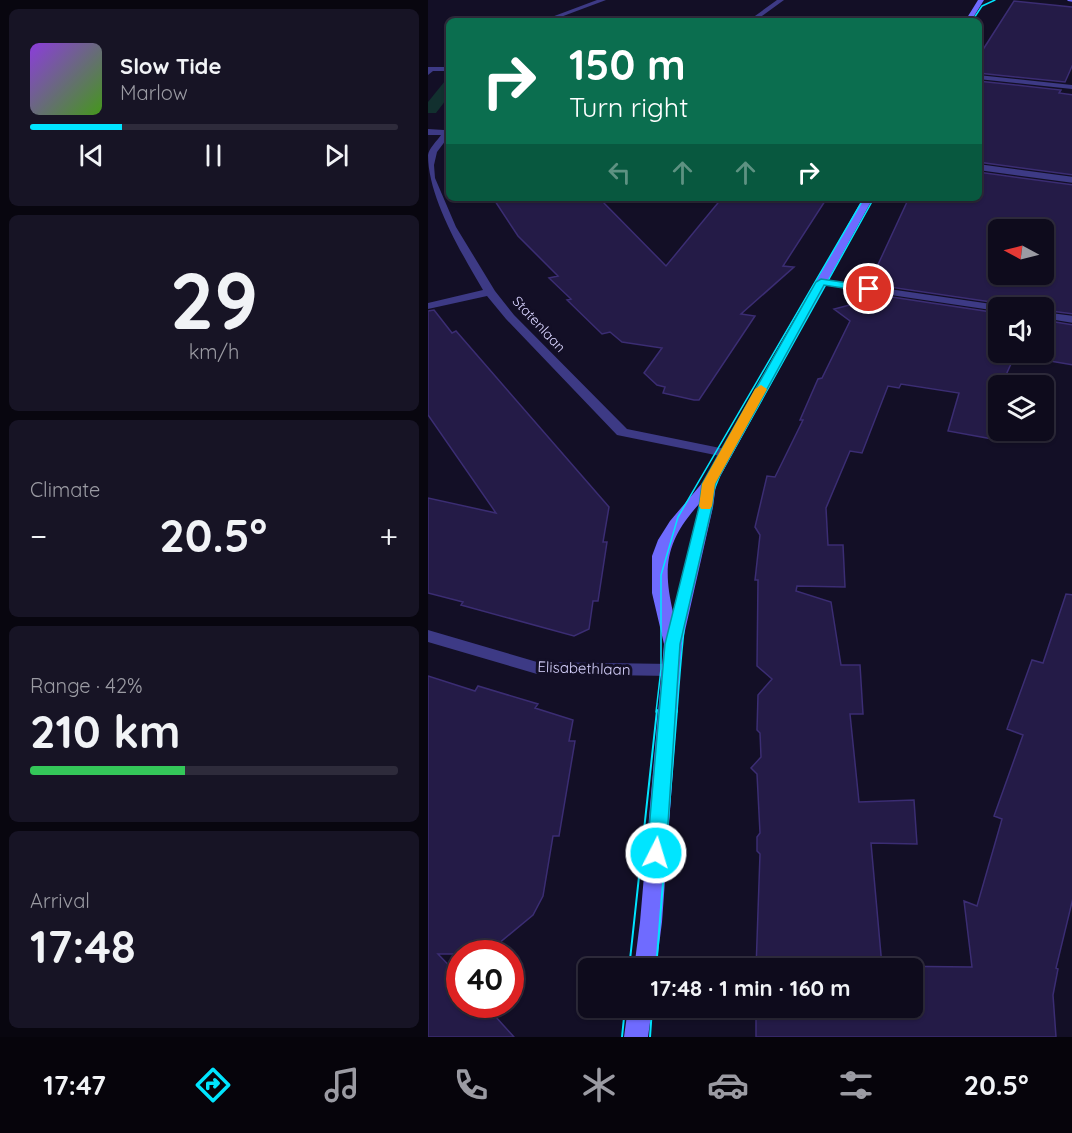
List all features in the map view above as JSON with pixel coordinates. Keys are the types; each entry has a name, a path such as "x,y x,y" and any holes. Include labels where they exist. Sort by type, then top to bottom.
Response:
{"street":[{"path":"552,18 603,0"},
{"path":"755,18 781,0"},
{"path":"970,18 981,0"},
{"path":"429,70 446,69"},
{"path":"982,77 1073,87"},
{"path":"428,132 446,131"},
{"name":"Statenlaan","path":"446,134 433,152 429,165 430,178 451,227 490,292 510,316 622,432 725,453"},
{"path":"982,168 1073,180"},
{"path":"673,644 661,604 657,578 660,549 678,517 709,484 866,201"},
{"path":"821,282 988,307"},
{"path":"428,306 490,292"},
{"path":"1054,317 1073,320"},
{"path":"646,958 673,644 706,507 709,484"},
{"name":"Elisabethlaan","path":"428,636 537,668 672,670"},
{"path":"636,1037 639,1018"}],"green space":[{"path":"446,80 446,100 436,113 428,113 428,102"}],"building":[{"path":"1014,1 1073,7 1073,64 1065,82 982,73 982,52"},
{"path":"982,81 1061,90 1059,93 1073,95 1073,175 982,163"},
{"path":"982,173 1073,185 1073,314 1054,311 1054,297 988,297 988,302 869,284 908,201 982,201"},
{"path":"495,201 602,201 666,266 720,201 825,201 783,266 794,267 741,314 755,316 699,400 663,393 665,387 657,385 644,373 662,348 622,342 610,332 602,334 567,300 571,299 549,278 558,276 518,236"},
{"path":"865,293 988,311 988,363 1011,363 1006,375 988,375 988,438 948,431 959,393 901,384 899,388 888,386 862,453 850,451 826,508 828,545 843,545 845,587 797,586 796,591 831,602 841,665 860,665 863,714 850,714 859,802 914,800 917,844 871,843 881,958 756,958 760,854 757,851 757,837 760,833 757,774 751,768 761,757 760,733 757,730 758,695 772,679 757,666 758,580 755,580 760,535 755,527 767,476 775,477 803,420 800,420 818,379 822,378 850,321 834,309 861,302"},
{"path":"434,310 452,333 456,331 609,507 603,542 607,542 598,601 593,601 589,629 574,636 461,605 463,602 428,593 428,498 496,513 428,415 428,311"},
{"path":"1054,322 1073,325 1073,365 1054,362"},
{"path":"1066,594 1073,595 1073,898 1056,968 1058,969 1053,995 1056,1037 756,1037 756,1018 923,1018 923,966 972,967 964,901 977,906 1002,819 994,816 1023,735 1007,729 1032,660 1043,663"},
{"path":"428,676 475,691 478,686 538,704 535,708 573,720 569,741 575,741 559,836 553,836 543,896 533,915 503,940 446,940 446,954 438,954 446,962 446,1018 497,1018 514,1037 428,1037"}],"tram line":[{"path":"974,18 982,6 995,0"},
{"path":"656,712 661,669 661,575 678,517 862,201"},
{"path":"677,712 685,621 694,562 709,504 720,475 872,201"},
{"path":"630,958 657,710"},
{"path":"657,958 677,710"},
{"path":"622,1037 624,1018"},
{"path":"650,1037 651,1018"}],"slow traffic":[{"path":"706,506 709,484 761,389"}],"route":[{"path":"656,853 673,644 682,598 688,583 706,507 709,484 821,282 869,289"}]}
